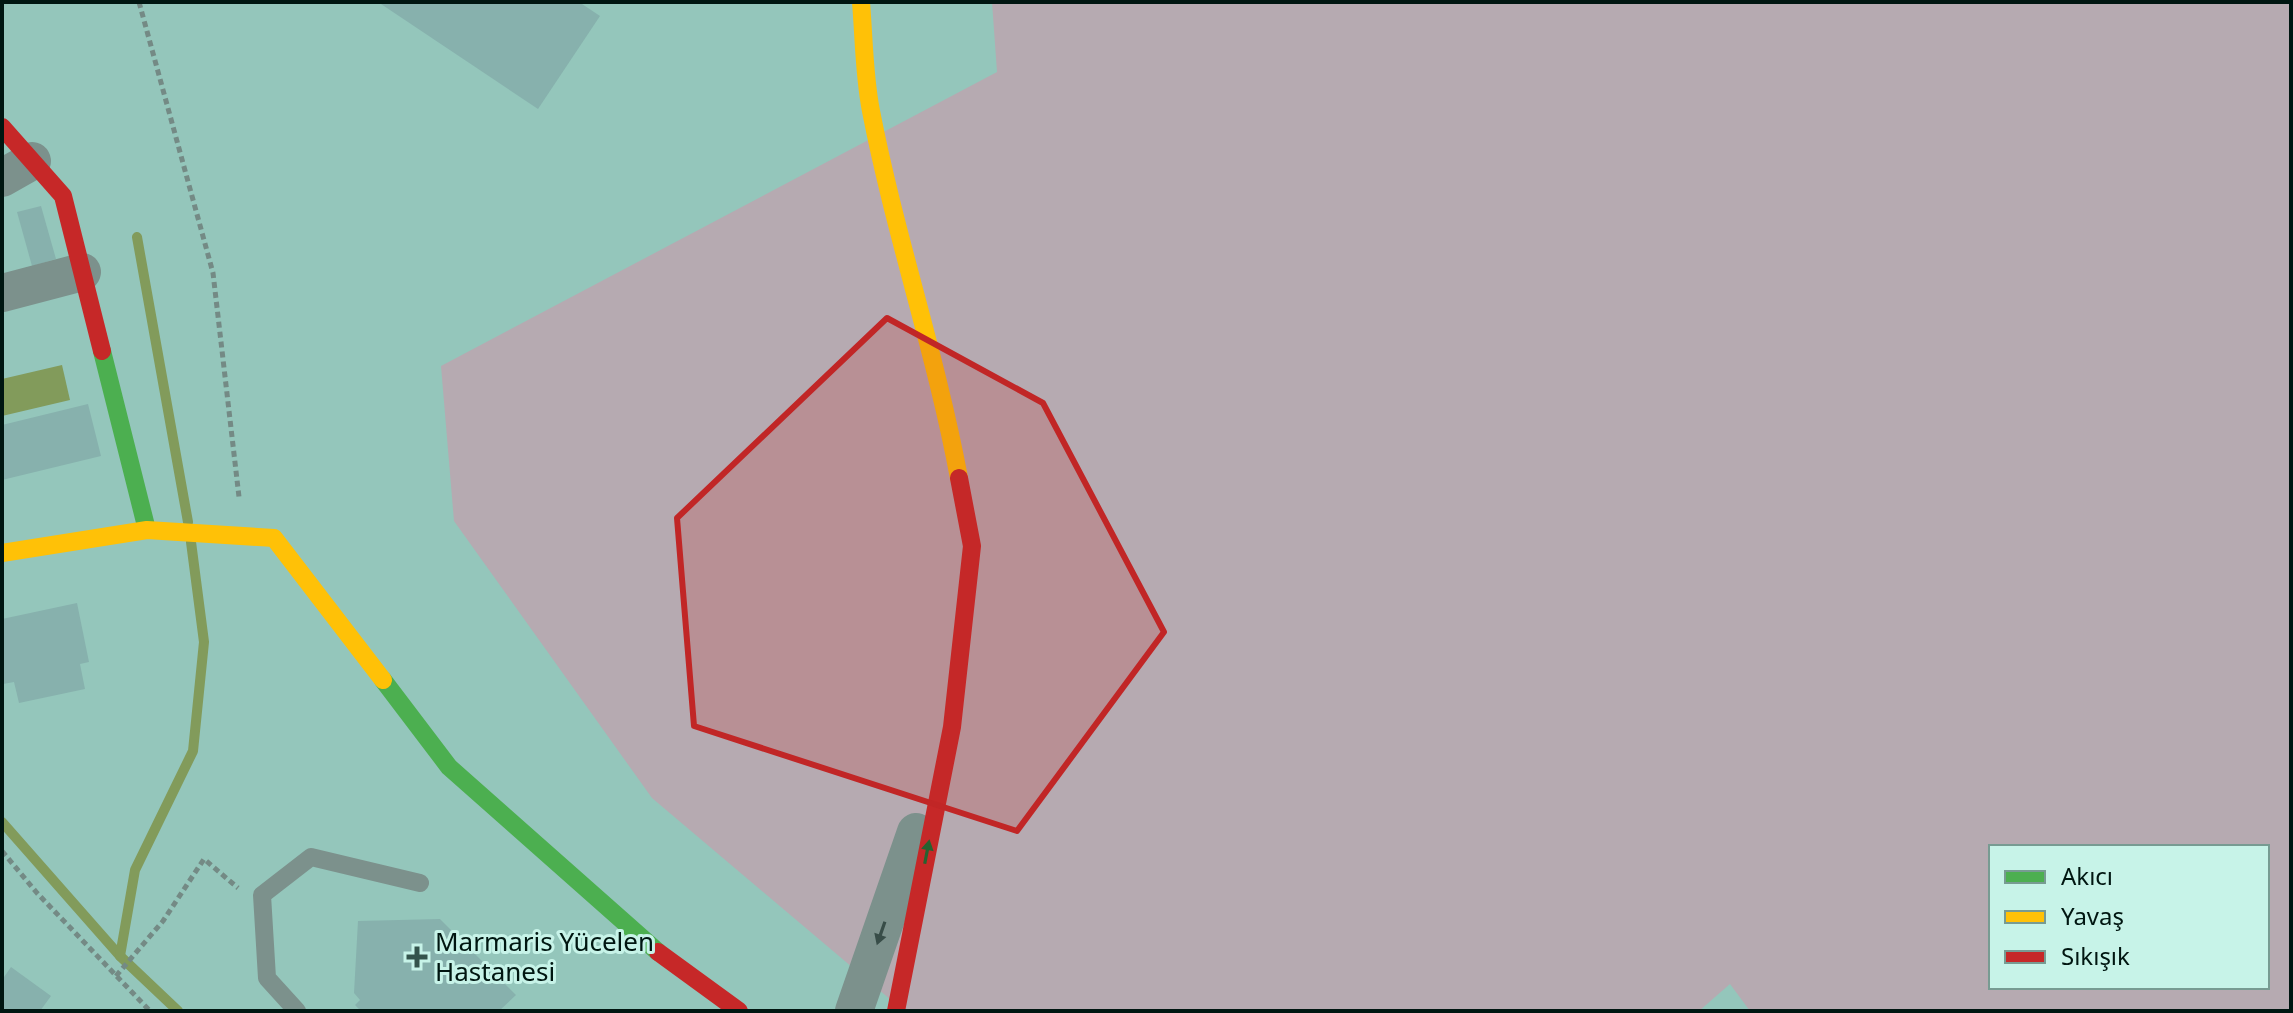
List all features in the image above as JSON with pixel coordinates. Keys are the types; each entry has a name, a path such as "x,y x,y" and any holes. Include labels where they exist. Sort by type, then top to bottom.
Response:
{"street":[{"path":"861,2 870,108 945,404 972,546 952,727 896,1011"},
{"path":"2,127 17,169 63,196 147,530"},
{"path":"2,293 82,272"},
{"path":"2,553 147,530 274,538 449,767 671,963 739,1011"},
{"path":"854,1011 952,727"},
{"path":"671,963 711,1011"}],"lane":[{"path":"297,1011 267,978 262,895 311,857 420,883"}],"path":[{"path":"139,2 213,273 245,536"},
{"path":"2,851 37,893 150,1011"},
{"path":"117,975 163,921 204,859 244,892 262,895"}],"highlighted area":[{"path":"887,318 1043,403 1164,632 1017,831 694,726 677,518"}],"shaded area":[{"path":"992,2 2291,2 2291,1011 1750,1011 1730,984 1699,1011 904,1011 652,798 454,521 441,366 997,72"},
{"path":"62,365 70,400 2,416 2,379"}],"building":[{"path":"378,2 579,2 600,16 538,109"},
{"path":"41,206 56,259 32,266 17,212"},
{"path":"88,404 101,456 2,480 2,425"},
{"path":"77,603 89,662 80,664 85,689 19,703 14,682 3,684 2,681 2,619"},
{"name":"Marmaris Yücelen Hastanesi","path":"440,919 516,995 499,1011 361,1011 355,1005 360,1000 354,993 358,921"},
{"path":"11,967 51,996 40,1011 2,1011 2,980"}],"waterway":[{"path":"137,237 188,522"},
{"path":"120,956 135,870 193,751 204,642 191,542"},
{"path":"2,822 120,956 178,1011"}],"traffic: fast":[{"path":"102,351 147,530"},
{"path":"383,680 449,767 658,952"}],"traffic: slow":[{"path":"861,2 871,111 959,478"},
{"path":"2,553 147,530 274,538 383,680"}],"traffic: jam":[{"path":"2,127 63,196 102,351"},
{"path":"896,1011 952,727 972,546 959,478"},
{"path":"658,952 739,1011"}],"place":[{"name":"Marmaris Yücelen Hastanesi","path":"417,957"}]}
